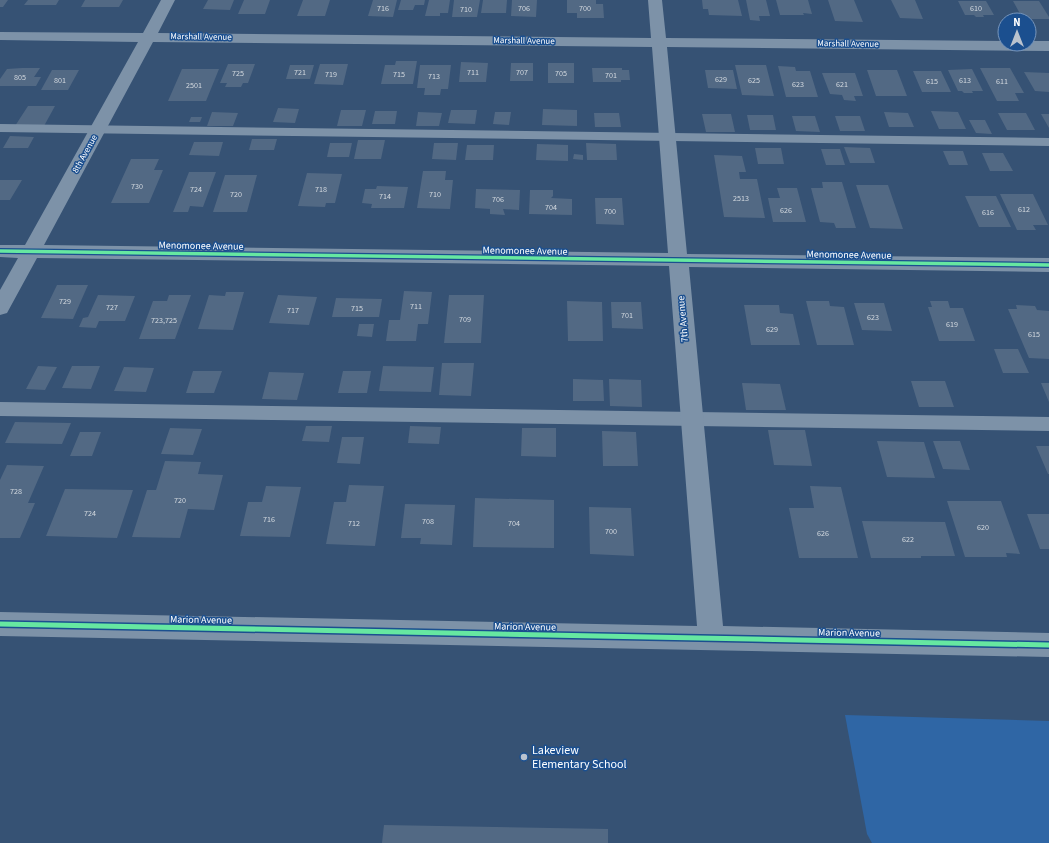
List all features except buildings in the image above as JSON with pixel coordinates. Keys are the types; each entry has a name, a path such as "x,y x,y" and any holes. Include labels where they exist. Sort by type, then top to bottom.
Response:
{"street":[{"name":"8th Avenue","path":"0,308 168,0"},
{"name":"7th Avenue","path":"655,0 711,638"},
{"name":"Marshall Avenue","path":"0,36 1049,46"},
{"name":"Menomonee Avenue","path":"0,251 1049,265"},
{"name":"Marion Avenue","path":"0,624 1049,645"}],"lane":[{"path":"0,128 1049,142"},
{"path":"0,409 1049,424"}],"shaded area":[{"path":"845,715 1049,721 1049,843 872,843 867,834"}],"cycle path":[{"path":"0,251 1049,265"},
{"path":"0,624 1049,645"}],"place":[{"name":"Lakeview Elementary School","path":"524,757"}]}
